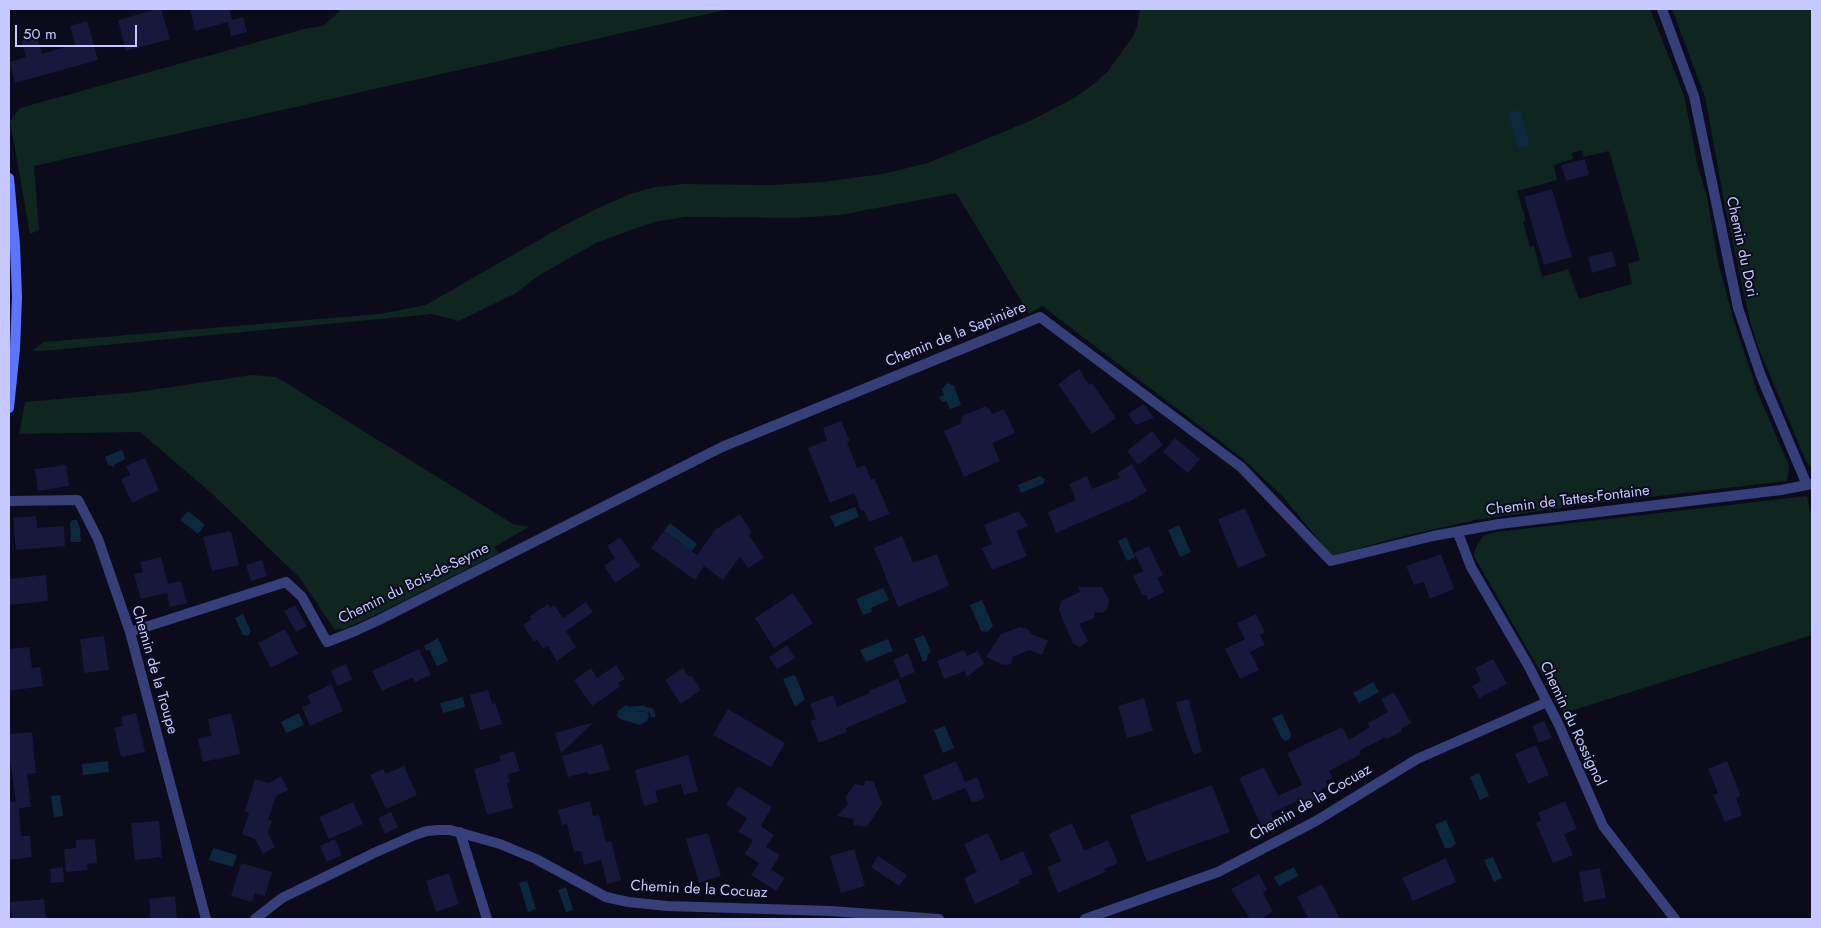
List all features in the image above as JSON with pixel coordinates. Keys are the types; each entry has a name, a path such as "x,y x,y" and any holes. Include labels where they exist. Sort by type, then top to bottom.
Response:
{"street":[{"name":"Chemin du Dori","path":"1662,9 1694,96 1738,308 1761,376 1809,485"},
{"path":"9,178 17,297 15,349 9,408"},
{"name":"Chemin de la Sapinière","path":"619,500 722,447 1040,317 1241,467 1331,561"},
{"name":"Chemin de Tattes-Fontaine","path":"1331,561 1433,536 1458,533 1499,524 1809,485"},
{"name":"Chemin de la Troupe","path":"9,501 78,500 98,540 130,632 206,919"},
{"name":"Chemin du Bois-de-Seyme","path":"130,632 286,582 302,597 327,642 379,620 619,500"},
{"name":"Chemin du Rossignol","path":"1458,533 1471,567 1528,665 1558,723 1603,826 1674,919"},
{"name":"Chemin de la Cocuaz","path":"1085,919 1218,872 1316,821 1417,760 1547,702"},
{"name":"Chemin de la Cocuaz","path":"255,919 282,898 414,835 434,830 460,832 500,844 536,859 606,897 628,902 667,906 831,911 939,919"},
{"path":"460,832 487,919"}],"green space":[{"path":"342,9 729,9 34,166 39,230 30,234 10,121 20,108 308,28 323,26"},
{"path":"1140,9 1650,9 1684,95 1698,167 1707,197 1718,262 1733,318 1757,391 1789,466 1787,481 1590,504 1475,520 1400,537 1332,556 1285,499 1242,458 1042,306 1029,314 956,193 840,215 795,218 685,217 655,222 596,243 538,276 516,293 459,321 432,314 32,351 44,342 379,314 426,305 563,226 630,194 655,187 684,184 772,185 823,182 882,174 928,163 1032,120 1074,98 1108,71 1133,36 1137,27","holes":["1582,150 1583,157 1609,151 1640,260 1628,264 1632,284 1579,299 1568,269 1542,277 1534,246 1530,247 1523,222 1526,221 1517,191 1557,180 1554,165 1573,159 1572,153"]},
{"path":"1672,9 1812,9 1812,468 1806,461 1758,347 1750,321 1726,211 1705,97"},
{"path":"252,375 276,377 513,524 529,527 494,547 499,553 378,614 344,629 334,629 300,578 209,491 140,432 19,434 25,402 137,392"},
{"path":"1807,496 1812,519 1812,635 1564,713 1474,556 1475,549 1483,536 1495,532"}],"water":[{"path":"1520,110 1530,145 1518,149 1508,113"},
{"path":"947,383 954,386 961,405 950,409 946,401 942,402 939,397 944,395 942,389"},
{"path":"121,450 125,459 115,464 114,467 108,465 105,457"},
{"path":"1040,476 1045,479 1043,484 1021,493 1018,485"},
{"path":"855,507 859,517 835,527 830,516"},
{"path":"188,511 205,525 198,534 180,520"},
{"path":"72,520 77,520 80,528 81,542 71,542 70,523"},
{"path":"670,523 697,544 690,554 680,542 664,531"},
{"path":"1179,525 1191,552 1180,557 1168,530"},
{"path":"1126,537 1135,557 1127,561 1118,541"},
{"path":"883,588 889,600 871,608 872,612 863,615 856,599"},
{"path":"982,600 993,626 987,632 981,631 970,605"},
{"path":"243,614 251,631 248,636 243,635 235,618"},
{"path":"924,635 931,652 928,654 927,660 923,662 914,639"},
{"path":"438,638 448,661 437,666 429,650 426,651 424,646"},
{"path":"888,639 893,651 866,662 860,650"},
{"path":"795,675 805,699 795,707 783,679"},
{"path":"1373,682 1379,692 1359,703 1353,693"},
{"path":"463,697 465,707 443,713 440,703"},
{"path":"626,705 635,711 647,712 649,716 647,721 640,725 620,719 617,716 618,711"},
{"path":"299,713 304,725 286,733 281,722"},
{"path":"1282,714 1291,734 1290,739 1286,741 1282,739 1272,718"},
{"path":"945,726 954,748 943,753 934,730"},
{"path":"108,761 109,772 83,775 82,764"},
{"path":"1479,773 1489,796 1480,800 1470,777"},
{"path":"60,795 63,816 54,817 51,796"},
{"path":"1446,820 1456,843 1451,848 1445,848 1435,825"},
{"path":"213,848 237,855 233,867 209,860"},
{"path":"1493,857 1502,878 1494,882 1484,860"},
{"path":"1294,867 1298,876 1279,886 1274,877"},
{"path":"527,881 536,909 528,912 519,883"},
{"path":"566,887 573,910 566,912 558,890"}],"building":[{"path":"161,9 170,39 126,51 118,20"},
{"path":"190,9 229,9 232,20 243,17 247,32 231,36 228,22 195,31"},
{"path":"87,21 98,60 15,83 10,62 26,57 21,41 37,36 42,54 75,44 70,26"},
{"path":"1585,159 1589,175 1566,181 1561,165"},
{"path":"1552,189 1572,257 1544,265 1524,197"},
{"path":"1612,251 1616,266 1592,273 1588,257"},
{"path":"1079,369 1089,385 1092,383 1116,418 1092,434 1058,384"},
{"path":"1144,404 1154,418 1136,425 1128,414"},
{"path":"986,406 992,414 1004,409 1015,433 992,443 1000,461 964,477 944,431 962,423 962,416"},
{"path":"841,421 850,441 847,442 857,468 865,465 871,480 874,478 890,514 869,522 864,510 861,511 854,493 830,503 808,448 827,440 823,428"},
{"path":"1152,431 1163,445 1138,465 1127,451"},
{"path":"1175,438 1200,459 1188,473 1163,452"},
{"path":"145,458 159,490 132,503 121,479 130,475 126,466"},
{"path":"1132,464 1147,491 1132,500 1056,533 1048,512 1076,500 1069,484 1087,476 1092,489 1119,478 1117,473"},
{"path":"66,465 69,486 38,491 35,469"},
{"path":"1245,508 1266,556 1238,568 1218,519"},
{"path":"1019,511 1028,526 1016,531 1027,556 992,570 982,548 992,544 984,525"},
{"path":"740,514 752,533 749,535 764,558 748,568 740,556 723,580 704,566 695,580 651,548 664,531 697,555 715,530"},
{"path":"36,516 37,528 64,526 65,546 16,550 13,518"},
{"path":"231,531 239,565 212,571 203,537"},
{"path":"902,536 913,563 937,554 949,586 898,607 874,548"},
{"path":"620,537 640,566 615,583 604,566 615,558 607,546"},
{"path":"1149,546 1163,575 1157,578 1164,592 1148,600 1146,595 1143,596 1133,576 1143,571 1134,553"},
{"path":"1441,554 1454,589 1430,599 1424,582 1414,585 1406,566"},
{"path":"161,557 168,584 181,581 187,603 170,607 167,593 141,599 134,574 143,572 140,562"},
{"path":"262,560 267,576 251,581 246,565"},
{"path":"46,575 48,601 9,605 9,579"},
{"path":"1078,587 1102,587 1109,600 1108,607 1103,613 1095,612 1094,618 1079,624 1088,641 1080,647 1073,644 1059,610 1061,601 1080,592"},
{"path":"793,593 813,623 774,648 755,618"},
{"path":"586,602 593,612 566,631 576,647 557,661 548,646 543,649 537,640 534,642 523,625 532,619 530,616 548,604 550,608 554,605 563,618"},
{"path":"295,605 307,626 296,632 284,611"},
{"path":"1256,614 1265,632 1260,635 1265,645 1250,652 1259,670 1240,679 1225,649 1245,639 1237,623"},
{"path":"1020,627 1028,629 1031,634 1048,640 1042,655 1029,650 1013,657 1011,664 1004,665 986,657 1001,634"},
{"path":"285,629 298,654 271,668 258,643"},
{"path":"104,636 109,670 84,673 80,639"},
{"path":"787,645 795,658 777,669 769,657"},
{"path":"29,647 32,668 40,667 43,686 9,691 9,649"},
{"path":"419,649 431,675 415,682 413,677 382,691 372,671"},
{"path":"964,650 967,656 978,651 984,664 967,677 965,671 944,679 937,661"},
{"path":"908,653 915,672 901,678 893,660"},
{"path":"1493,659 1507,684 1479,698 1472,686 1481,681 1475,668"},
{"path":"346,664 352,680 337,686 331,670"},
{"path":"616,665 625,679 618,683 621,686 592,706 574,680 591,668 597,678"},
{"path":"683,668 689,677 691,675 701,690 681,704 665,680"},
{"path":"898,679 907,702 846,728 847,732 819,743 810,721 816,719 810,704 833,695 837,707"},
{"path":"331,684 343,711 310,726 302,707 311,703 307,696"},
{"path":"488,690 492,704 495,703 502,724 480,730 470,695"},
{"path":"1394,692 1411,723 1401,729 1402,731 1359,751 1361,754 1329,771 1333,778 1326,781 1328,786 1321,789 1325,797 1305,806 1302,799 1271,813 1276,825 1264,831 1239,778 1264,767 1278,796 1302,785 1287,753 1342,727 1349,740 1370,727 1368,723 1388,712 1381,699"},
{"path":"1144,698 1153,731 1127,738 1118,706"},
{"path":"1189,699 1202,752 1194,755 1176,702"},
{"path":"728,709 785,743 771,767 713,735"},
{"path":"136,713 145,752 121,757 114,728 123,726 121,717"},
{"path":"231,713 240,754 203,762 198,739 211,736 208,719"},
{"path":"1544,721 1552,738 1539,743 1532,726"},
{"path":"594,722 561,753 555,733"},
{"path":"32,732 36,773 27,774 31,807 19,808 21,836 30,836 32,857 9,860 9,802 16,802 9,754 9,734"},
{"path":"602,744 610,770 588,775 587,772 568,777 562,756"},
{"path":"1536,745 1549,775 1528,784 1515,754"},
{"path":"514,751 520,771 508,774 510,782 507,784 513,808 487,815 474,769 501,761 499,756"},
{"path":"688,755 698,791 684,795 681,784 655,791 658,802 644,806 635,770"},
{"path":"956,761 965,782 977,777 985,798 972,803 965,788 933,801 923,775"},
{"path":"1727,761 1741,796 1736,798 1742,815 1725,822 1713,795 1718,793 1708,769"},
{"path":"404,766 417,795 386,809 370,775 383,769 386,774"},
{"path":"281,776 288,790 276,796 268,820 272,821 268,833 275,847 263,854 255,839 242,834 249,813 245,811 255,779 269,783"},
{"path":"866,780 874,782 882,804 867,827 854,825 853,819 837,816 848,804 845,797 855,784 863,786"},
{"path":"1212,785 1230,832 1147,862 1130,815"},
{"path":"738,786 772,807 761,826 774,835 766,847 780,855 771,870 785,878 776,891 751,875 759,863 745,854 753,840 738,832 747,818 726,805"},
{"path":"590,801 593,816 599,815 606,842 611,841 621,880 607,884 601,860 584,865 581,851 574,852 567,824 562,825 558,810"},
{"path":"1565,801 1577,829 1564,834 1573,855 1553,863 1536,823 1541,820 1538,813"},
{"path":"353,802 363,824 329,839 319,817"},
{"path":"391,812 398,827 385,834 378,818"},
{"path":"159,821 162,857 135,860 131,823"},
{"path":"1072,823 1084,851 1108,840 1118,863 1104,869 1105,872 1058,893 1047,867 1061,861 1049,834"},
{"path":"708,833 721,876 699,883 686,839"},
{"path":"988,833 1001,861 1023,851 1033,874 1019,880 1020,883 975,904 964,878 977,872 964,844"},
{"path":"95,839 97,863 87,864 88,870 66,872 64,849 76,848 76,840"},
{"path":"335,839 342,855 327,862 320,846"},
{"path":"854,849 865,886 841,893 830,856"},
{"path":"878,856 907,875 899,886 871,867"},
{"path":"1446,858 1456,882 1413,901 1402,878"},
{"path":"241,863 272,872 265,896 255,893 252,902 231,896"},
{"path":"63,867 64,882 51,883 50,869"},
{"path":"1600,868 1606,898 1584,902 1579,872"},
{"path":"449,873 459,904 436,912 426,881"},
{"path":"1259,874 1267,890 1263,893 1273,912 1261,919 1250,919 1231,889"},
{"path":"1322,884 1340,919 1309,919 1297,897"},
{"path":"175,896 177,919 151,919 149,899"},
{"path":"44,899 46,919 12,919 10,902"}],"waterway":[{"path":"630,709 644,708 651,710 653,715"}]}
